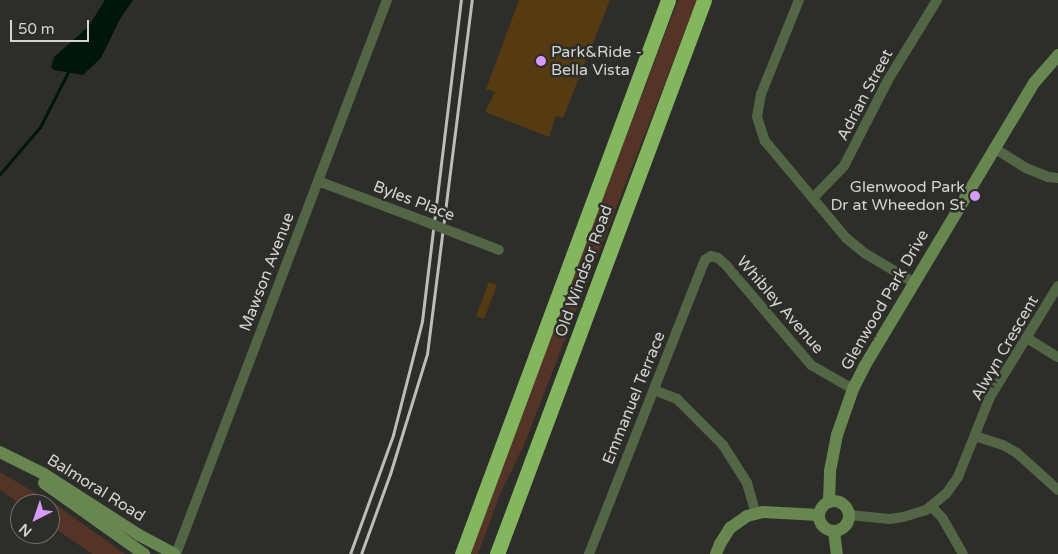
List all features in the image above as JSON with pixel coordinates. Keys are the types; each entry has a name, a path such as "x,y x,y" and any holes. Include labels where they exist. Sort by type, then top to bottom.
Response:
{"highway":[{"name":"Old Windsor Road","path":"462,554 668,0"},
{"name":"Old Windsor Road","path":"497,554 704,0"}],"street":[{"name":"Mawson Avenue","path":"175,554 387,0"},
{"path":"799,0 761,94 757,118 765,141 855,246 913,282"},
{"name":"Adrian Street","path":"813,198 844,166 888,80 937,0"},
{"name":"Glenwood Park Drive","path":"829,502 832,459 853,389 913,282 994,148 1034,83 1058,55"},
{"path":"994,148 1026,168 1048,177 1058,178"},
{"name":"Byles Place","path":"318,181 498,250"},
{"name":"Whibley Avenue","path":"711,256 718,258 726,264 810,365 853,389"},
{"name":"Emmanuel Terrace","path":"589,554 702,267 705,260 711,256"},
{"name":"Alwyn Crescent","path":"849,515 898,518 916,514 932,507 954,483 990,397 1058,286"},
{"path":"1027,338 1058,357"},
{"path":"654,390 676,399 723,445 747,483 756,514"},
{"path":"975,436 1003,445 1017,453 1058,490"},
{"name":"Balmoral Road","path":"0,452 44,474 139,535 175,554"},
{"name":"Balmoral Road","path":"0,456 46,484 144,554"},
{"path":"829,502 842,504 849,515 847,525 834,531 822,524 819,515 822,507 829,502"},
{"path":"932,507 943,519 963,554"},
{"path":"716,554 730,528 747,516 774,512 819,515"},
{"path":"834,531 837,554"}],"shaded area":[{"path":"105,0 133,0 120,19 101,58 83,75 54,70 51,67 54,57 88,27"},
{"path":"678,0 697,0 524,445 501,492 478,554 468,554"},
{"path":"0,472 38,494 10,494 10,497 0,490"},
{"path":"60,507 125,554 92,554 60,532"}],"building":[{"name":"Park&Ride - Bella Vista","path":"519,0 610,0 563,118 556,116 549,137 485,112 495,92 486,89"},
{"path":"489,282 497,285 484,319 476,316"}],"waterway":[{"path":"0,174 40,127 69,70"}],"railway":[{"path":"350,554 393,435 422,321 461,0"},
{"path":"361,554 390,474 427,354 472,0"}],"place":[{"name":"Park&Ride - Bella Vista","path":"541,61"},
{"name":"Glenwood Park Dr at Wheedon St","path":"975,196"}]}
